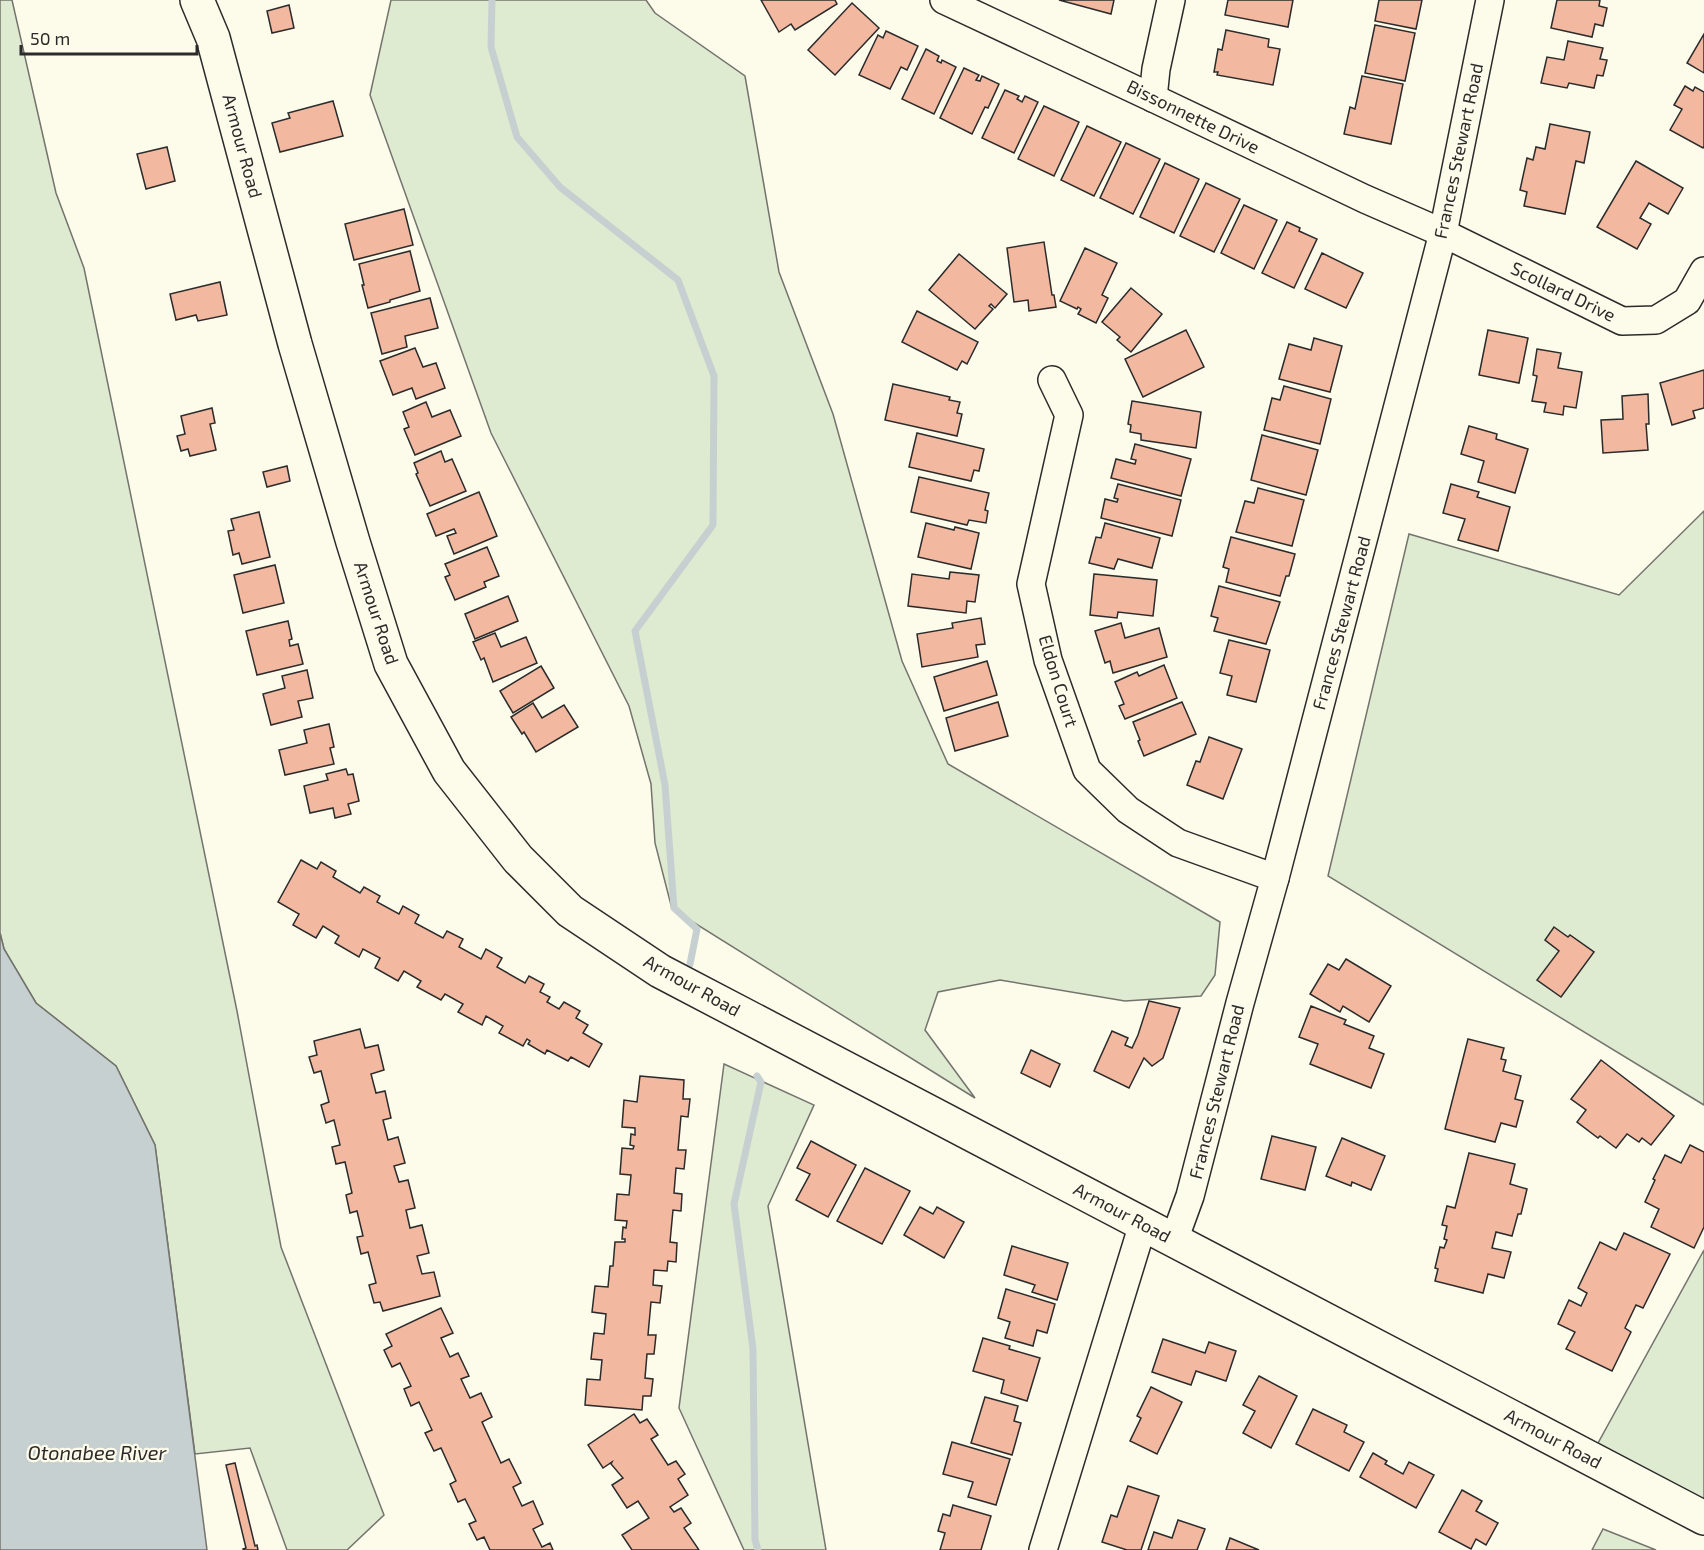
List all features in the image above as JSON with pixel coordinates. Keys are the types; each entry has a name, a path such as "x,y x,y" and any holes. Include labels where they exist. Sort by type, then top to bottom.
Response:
{"main road":[{"name":"Armour Road","path":"197,0 213,38 295,344 391,664 449,771 518,859 570,911 660,971 1704,1518"}],"street":[{"name":"Bissonnette Drive","path":"944,0 1365,200 1443,233"},
{"path":"1153,98 1156,69 1171,0"},
{"name":"Frances Stewart Road","path":"1174,1240 1190,1196 1275,878 1443,233 1490,0"},
{"name":"Scollard Drive","path":"1443,233 1622,321 1656,320 1687,301 1704,271"},
{"name":"Eldon Court","path":"1052,380 1069,415 1030,584 1048,660 1087,770 1128,810 1178,843 1275,878"},
{"path":"1043,1550 1143,1224"}],"green space":[{"path":"0,0 12,0 56,193 84,268 237,1011 281,1247 384,1515 347,1550 287,1550 250,1448 195,1454 155,1145 116,1066 36,1003 4,949 0,933"},
{"path":"391,0 646,0 655,13 745,76 779,272 833,414 902,661 948,764 1220,922 1215,975 1201,996 1125,1001 1000,980 938,992 925,1030 975,1098 672,909 655,843 651,784 629,706 491,433 370,95"},
{"path":"1704,511 1704,1105 1328,876 1409,534 1619,595"},
{"path":"724,1064 814,1105 768,1206 826,1550 744,1550 679,1408"},
{"path":"1704,1250 1704,1499 1597,1445"},
{"path":"1603,1529 1656,1550 1592,1550"}],"water":[{"name":"Otonabee River","path":"0,933 4,949 36,1003 116,1066 155,1145 207,1550 0,1550"}],"building":[{"path":"761,0 835,0 837,4 795,30 791,24 779,32"},
{"path":"1059,0 1114,0 1111,14"},
{"path":"1228,0 1293,0 1288,27 1225,15"},
{"path":"1379,0 1422,0 1416,29 1375,21"},
{"path":"1557,0 1600,0 1599,6 1607,8 1603,26 1595,24 1592,37 1551,28"},
{"path":"852,3 879,28 835,75 808,50"},
{"path":"289,5 294,28 272,33 267,11"},
{"path":"1375,25 1415,33 1405,81 1365,73"},
{"path":"1226,30 1269,39 1268,47 1280,49 1273,85 1217,75 1218,72 1214,72 1218,49 1222,50"},
{"path":"886,31 918,46 907,70 901,67 890,89 859,75 878,35 883,38"},
{"path":"1704,34 1704,73 1687,63"},
{"path":"1568,41 1603,48 1600,59 1607,60 1603,76 1597,75 1594,88 1569,83 1567,88 1541,83 1547,57 1564,60"},
{"path":"926,49 939,56 937,61 941,63 942,60 956,67 934,114 902,99"},
{"path":"964,68 979,75 976,80 980,81 982,76 999,84 972,134 940,118"},
{"path":"1362,76 1403,84 1391,144 1344,134 1350,107 1355,109"},
{"path":"1685,86 1693,91 1695,87 1704,92 1703,148 1670,130 1682,109 1674,105"},
{"path":"1005,90 1019,96 1017,99 1022,102 1025,96 1038,102 1014,153 982,138"},
{"path":"333,101 343,136 280,152 272,123 290,118 288,113"},
{"path":"1044,106 1079,122 1054,176 1018,159"},
{"path":"1550,124 1590,132 1584,163 1576,161 1565,214 1524,206 1527,192 1520,190 1527,158 1533,160 1536,147 1545,149"},
{"path":"1087,126 1121,142 1094,196 1061,180"},
{"path":"1126,143 1160,159 1133,214 1100,198"},
{"path":"167,147 175,181 146,189 137,154"},
{"path":"1636,161 1683,188 1668,214 1649,203 1640,218 1651,224 1637,249 1597,227"},
{"path":"1165,163 1199,179 1174,233 1140,217"},
{"path":"1206,183 1240,199 1214,252 1180,236"},
{"path":"1244,205 1277,220 1254,269 1221,253"},
{"path":"404,209 413,245 354,260 345,224"},
{"path":"1287,222 1300,228 1299,231 1317,239 1294,288 1262,273"},
{"path":"1044,242 1056,307 1029,311 1028,300 1014,302 1007,248"},
{"path":"1085,248 1117,263 1102,295 1108,298 1096,323 1078,314 1081,309 1078,307 1077,309 1060,301"},
{"path":"410,251 420,291 368,308 359,264"},
{"path":"1322,253 1363,273 1346,308 1305,289"},
{"path":"959,254 1007,294 995,308 991,304 989,306 993,309 975,329 929,290"},
{"path":"220,282 227,315 198,321 196,315 176,320 170,294"},
{"path":"1131,288 1162,314 1131,352 1117,340 1120,337 1102,322"},
{"path":"430,298 438,328 405,336 407,347 382,354 371,313"},
{"path":"917,311 978,342 967,364 962,361 957,370 902,342"},
{"path":"1186,330 1204,367 1143,397 1125,359"},
{"path":"1488,330 1528,338 1519,383 1479,375"},
{"path":"1314,338 1342,346 1330,392 1279,379 1289,344 1311,350"},
{"path":"415,348 423,367 436,363 445,388 416,399 412,388 393,395 380,361"},
{"path":"1537,349 1561,353 1558,368 1582,372 1576,408 1564,406 1563,415 1544,412 1546,403 1532,401 1537,376 1533,375"},
{"path":"1704,370 1704,408 1693,411 1695,418 1672,425 1660,383"},
{"path":"893,384 950,397 949,400 960,402 957,413 962,414 957,436 885,420"},
{"path":"1284,386 1331,399 1320,444 1264,430 1272,398 1280,400"},
{"path":"1648,394 1649,424 1646,424 1648,450 1603,453 1601,420 1623,419 1622,396"},
{"path":"1132,401 1201,412 1196,448 1141,440 1141,434 1130,432 1131,425 1128,424"},
{"path":"426,402 432,417 450,410 461,436 415,455 404,429 409,427 403,412"},
{"path":"212,408 215,423 210,424 216,450 190,456 188,449 181,451 177,436 185,434 181,416"},
{"path":"1469,426 1497,434 1496,439 1528,449 1515,493 1478,482 1484,461 1461,454"},
{"path":"917,433 984,449 979,471 974,470 971,481 909,467"},
{"path":"1262,435 1318,450 1306,495 1251,480"},
{"path":"1135,444 1191,459 1181,496 1111,478 1116,459 1135,464 1136,460 1131,459"},
{"path":"441,451 445,462 452,459 466,491 430,506 416,474 418,473 414,463"},
{"path":"287,466 290,481 267,487 263,472"},
{"path":"919,477 989,493 985,510 988,511 986,523 969,520 967,525 911,512"},
{"path":"1118,484 1181,500 1172,536 1101,518 1105,499 1117,502 1118,499 1114,498"},
{"path":"1451,484 1479,492 1477,497 1510,507 1498,551 1458,540 1465,519 1443,513"},
{"path":"1258,488 1304,500 1292,546 1236,532 1245,501 1254,503"},
{"path":"479,492 497,536 454,554 447,536 456,533 454,529 436,536 427,514"},
{"path":"259,512 270,557 242,564 239,553 233,555 228,531 234,530 231,519"},
{"path":"926,523 979,533 971,569 918,557"},
{"path":"1105,523 1160,538 1152,568 1118,559 1114,569 1089,563 1096,537 1101,538"},
{"path":"1231,537 1295,554 1280,596 1226,582 1229,569 1223,567"},
{"path":"487,547 499,576 484,582 486,587 455,600 445,577 450,575 445,564"},
{"path":"275,565 284,603 243,613 234,575"},
{"path":"950,572 979,575 975,602 967,601 966,613 908,606 912,574 949,579"},
{"path":"1094,574 1157,580 1153,616 1118,612 1117,618 1090,615"},
{"path":"1219,586 1280,602 1266,644 1214,631 1218,618 1211,616"},
{"path":"508,596 518,621 475,639 465,614"},
{"path":"981,618 985,644 976,645 978,657 922,667 917,634 953,628 952,623"},
{"path":"288,621 292,639 289,640 290,646 298,644 303,664 257,675 246,631"},
{"path":"1121,623 1125,638 1159,628 1167,657 1113,673 1110,661 1105,663 1095,631"},
{"path":"495,633 501,647 526,637 537,663 493,682 484,658 481,660 473,642"},
{"path":"1229,640 1270,650 1256,702 1227,695 1232,676 1220,673"},
{"path":"987,661 997,695 944,711 934,677"},
{"path":"1164,665 1177,698 1125,719 1119,706 1124,704 1115,682 1137,672 1139,676"},
{"path":"541,666 554,688 513,713 500,691"},
{"path":"307,670 313,698 298,701 302,717 271,725 263,694 285,688 282,676"},
{"path":"998,702 1008,736 955,751 946,718"},
{"path":"1182,702 1196,734 1144,756 1133,722"},
{"path":"533,703 542,718 564,705 578,727 536,752 524,732 522,734 511,717"},
{"path":"329,724 334,747 330,748 334,764 285,775 279,750 307,743 304,730"},
{"path":"1209,737 1242,749 1223,799 1187,785 1196,761 1200,762"},
{"path":"346,769 348,775 353,774 359,801 348,804 351,814 335,818 333,808 310,813 304,786 328,780 326,774"},
{"path":"301,860 317,869 321,862 336,871 333,877 360,893 364,887 380,896 377,902 399,914 403,906 419,915 415,923 443,938 447,931 463,939 459,947 481,959 486,949 502,958 497,967 525,983 529,976 544,984 540,992 550,997 547,1002 559,1009 564,1002 580,1011 576,1018 588,1025 583,1033 602,1044 589,1067 571,1057 568,1061 547,1050 545,1054 528,1044 530,1041 527,1039 523,1046 499,1033 503,1026 486,1016 482,1025 458,1012 463,1004 445,994 441,1000 417,987 421,981 404,971 398,981 375,968 380,958 363,949 359,957 335,943 339,936 323,926 316,938 293,925 299,914 278,902"},
{"path":"1554,927 1594,952 1561,997 1537,980 1559,951 1545,940"},
{"path":"1346,959 1391,986 1369,1022 1343,1006 1340,1012 1310,994 1328,964 1339,970"},
{"path":"1149,1001 1180,1008 1163,1058 1152,1066 1144,1058 1129,1088 1094,1071 1112,1031 1128,1038 1125,1045 1132,1048"},
{"path":"1311,1006 1346,1020 1344,1024 1374,1036 1369,1048 1384,1054 1371,1088 1310,1064 1318,1044 1299,1037"},
{"path":"360,1029 365,1048 378,1045 384,1070 371,1074 376,1093 385,1091 391,1118 383,1120 388,1140 398,1137 405,1163 394,1166 399,1182 408,1180 415,1208 406,1210 410,1228 422,1225 429,1253 417,1256 422,1274 434,1272 440,1296 383,1311 380,1302 374,1303 369,1285 376,1283 368,1252 361,1254 357,1237 363,1236 357,1211 350,1213 346,1195 352,1193 345,1162 336,1164 332,1147 340,1145 334,1120 326,1123 321,1105 329,1102 321,1071 314,1073 309,1057 317,1055 314,1041"},
{"path":"1468,1039 1504,1048 1501,1059 1506,1060 1503,1071 1521,1076 1515,1099 1523,1101 1516,1127 1501,1123 1495,1142 1445,1129"},
{"path":"1031,1050 1060,1064 1050,1087 1021,1073"},
{"path":"1601,1060 1674,1116 1651,1145 1642,1138 1639,1142 1627,1134 1616,1148 1577,1122 1586,1110 1571,1099"},
{"path":"640,1076 684,1080 683,1099 690,1099 688,1117 681,1116 678,1150 686,1150 684,1169 676,1168 674,1193 682,1194 681,1211 673,1210 670,1242 677,1243 676,1262 668,1261 667,1271 654,1270 653,1285 662,1286 660,1303 651,1302 648,1335 656,1335 654,1354 647,1354 645,1378 653,1379 651,1396 643,1396 642,1410 585,1405 587,1379 600,1380 602,1360 591,1359 594,1333 604,1334 606,1314 592,1312 595,1286 608,1287 615,1242 625,1242 625,1239 622,1239 623,1227 626,1228 627,1221 615,1220 617,1194 629,1195 631,1175 620,1174 622,1148 633,1149 634,1146 630,1145 631,1134 635,1135 635,1128 622,1127 624,1100 637,1102"},
{"path":"1272,1136 1316,1147 1305,1190 1261,1179"},
{"path":"1342,1138 1385,1156 1371,1190 1352,1182 1351,1186 1326,1176"},
{"path":"811,1141 856,1165 828,1217 796,1200 810,1174 797,1168"},
{"path":"1690,1145 1704,1152 1704,1227 1694,1248 1651,1227 1659,1209 1645,1202 1665,1155 1681,1163"},
{"path":"1469,1153 1515,1164 1510,1184 1527,1189 1521,1214 1518,1214 1512,1236 1496,1232 1492,1248 1511,1252 1504,1278 1488,1274 1483,1293 1435,1281 1438,1269 1435,1268 1440,1247 1444,1248 1447,1240 1444,1239 1447,1226 1442,1225 1447,1206 1455,1208"},
{"path":"865,1168 910,1191 882,1244 837,1221"},
{"path":"920,1207 933,1214 937,1207 964,1222 944,1258 904,1235"},
{"path":"1624,1233 1670,1254 1643,1308 1636,1305 1625,1328 1631,1332 1612,1371 1566,1349 1575,1332 1558,1324 1569,1300 1581,1306 1587,1293 1578,1288 1600,1242 1616,1250"},
{"path":"1012,1246 1068,1263 1057,1300 1032,1292 1035,1285 1004,1275"},
{"path":"1006,1289 1055,1304 1047,1333 1037,1330 1033,1346 1005,1338 1010,1322 998,1318"},
{"path":"441,1308 453,1333 441,1338 450,1357 458,1353 469,1376 461,1379 470,1398 481,1393 492,1417 482,1422 501,1463 509,1459 521,1483 513,1487 522,1506 533,1501 543,1524 533,1529 542,1547 550,1543 553,1550 490,1550 484,1537 477,1540 469,1524 476,1521 465,1499 458,1502 450,1484 456,1481 441,1448 434,1451 425,1433 432,1430 419,1402 411,1406 404,1389 411,1386 400,1363 392,1367 384,1350 392,1346 386,1334"},
{"path":"983,1338 1040,1358 1027,1401 1001,1393 1004,1380 973,1371"},
{"path":"1163,1339 1205,1353 1209,1342 1236,1351 1226,1381 1196,1371 1191,1385 1152,1372"},
{"path":"1259,1376 1297,1396 1271,1448 1243,1433 1255,1411 1243,1405"},
{"path":"1151,1387 1182,1402 1157,1454 1130,1441 1141,1418 1137,1416"},
{"path":"985,1397 1018,1406 1014,1421 1021,1423 1012,1455 971,1443"},
{"path":"1313,1409 1347,1425 1344,1432 1364,1442 1349,1471 1296,1444"},
{"path":"634,1414 640,1423 647,1419 658,1435 651,1439 668,1465 676,1461 685,1474 678,1479 688,1495 670,1507 674,1512 681,1508 691,1523 684,1528 699,1550 632,1550 622,1535 649,1518 638,1501 627,1508 612,1485 623,1478 611,1464 612,1462 603,1468 588,1445"},
{"path":"952,1442 1010,1459 996,1505 968,1497 973,1482 943,1474"},
{"path":"1373,1453 1387,1461 1385,1464 1403,1474 1409,1462 1434,1475 1416,1508 1360,1477"},
{"path":"235,1463 255,1546 257,1545 258,1550 243,1549 246,1548 226,1465"},
{"path":"1128,1486 1159,1496 1141,1550 1127,1550 1102,1542 1111,1515 1117,1517"},
{"path":"1462,1490 1482,1501 1476,1511 1498,1523 1486,1545 1476,1539 1471,1549 1439,1532"},
{"path":"953,1505 991,1516 981,1550 940,1550 945,1533 938,1531 943,1514 950,1516"},
{"path":"1178,1520 1205,1529 1197,1550 1148,1550 1154,1532 1172,1538"},
{"path":"1230,1538 1259,1550 1226,1550"}],"waterway":[{"path":"492,0 491,47 517,137 560,187 678,280 714,376 713,525 635,631 665,785 674,908 697,929 690,964"},
{"path":"757,1076 761,1082 734,1204 753,1349 755,1540 758,1550"}]}
